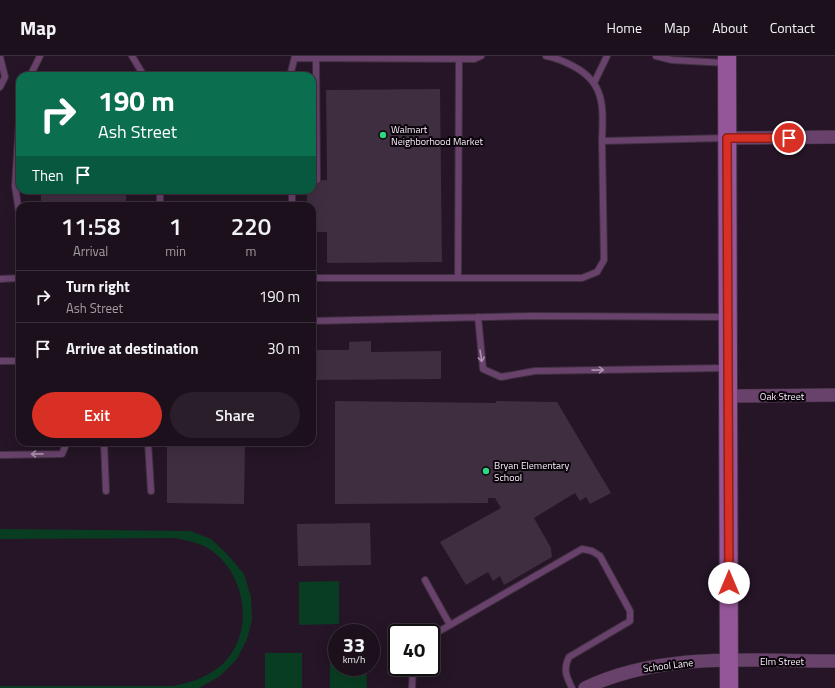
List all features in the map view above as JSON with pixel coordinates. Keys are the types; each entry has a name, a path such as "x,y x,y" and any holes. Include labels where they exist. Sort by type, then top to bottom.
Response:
{"street":[{"path":"727,59 729,688"},
{"path":"727,138 835,137"},
{"name":"Oak Street","path":"729,396 835,395"},
{"name":"Elm Street","path":"729,660 835,661"},
{"name":"School Lane","path":"586,688 641,667 686,662 729,660"}],"lane":[{"path":"32,72 40,56"},
{"path":"132,56 142,72"},
{"path":"291,72 295,57 474,59 481,56"},
{"path":"316,278 582,278 596,272 604,260 602,141 603,108 599,90 586,72 558,58 546,56"},
{"path":"594,83 607,56"},
{"path":"656,56 691,59 727,59"},
{"path":"0,57 5,77 0,87"},
{"path":"316,57 317,180"},
{"path":"458,278 459,59"},
{"path":"602,141 727,138"},
{"path":"16,170 16,193"},
{"path":"0,279 16,278"},
{"path":"316,321 532,316 728,317"},
{"path":"478,318 483,370 501,377 535,371 728,368"},
{"path":"0,361 16,361"},
{"path":"0,455 62,454 65,446"},
{"path":"104,446 106,491"},
{"path":"148,446 151,491"},
{"path":"440,631 582,549 592,551 600,556 615,582 630,611 630,621 569,657 565,665 565,675 572,688"},
{"path":"425,580 450,625"},
{"path":"412,688 413,676"}],"green space":[{"path":"0,529 190,531 211,539 226,553 244,574 251,597 252,620 247,639 237,659 220,676 199,688 0,688 0,686 173,686 197,680 213,672 231,655 239,639 242,622 242,604 238,586 230,570 219,556 204,546 190,541 175,538 0,539"},
{"path":"339,581 339,624 299,625 299,582"},
{"path":"265,653 302,653 302,688 265,688"},
{"path":"330,676 366,676 367,688 330,688"}],"building":[{"name":"Walmart Neighborhood Market","path":"440,89 442,262 327,263 327,232 316,232 316,202 307,202 307,194 316,194 316,181 327,180 326,90"},
{"path":"41,194 126,194 126,202 41,202"},
{"path":"371,341 371,352 441,351 441,379 316,380 316,350 349,350 349,342"},
{"path":"335,401 496,403 496,401 557,402 611,493 590,504 586,497 580,501 575,493 534,518 551,548 552,557 504,585 500,576 493,581 488,572 466,585 440,542 501,508 495,498 488,498 488,503 335,504"},
{"path":"167,446 245,446 244,504 167,503"},
{"path":"370,523 371,565 298,566 297,524"}],"place":[{"name":"Walmart Neighborhood Market","path":"383,135"},
{"name":"Bryan Elementary School","path":"486,471"}],"route":[{"path":"729,583 727,138 789,138"}]}
